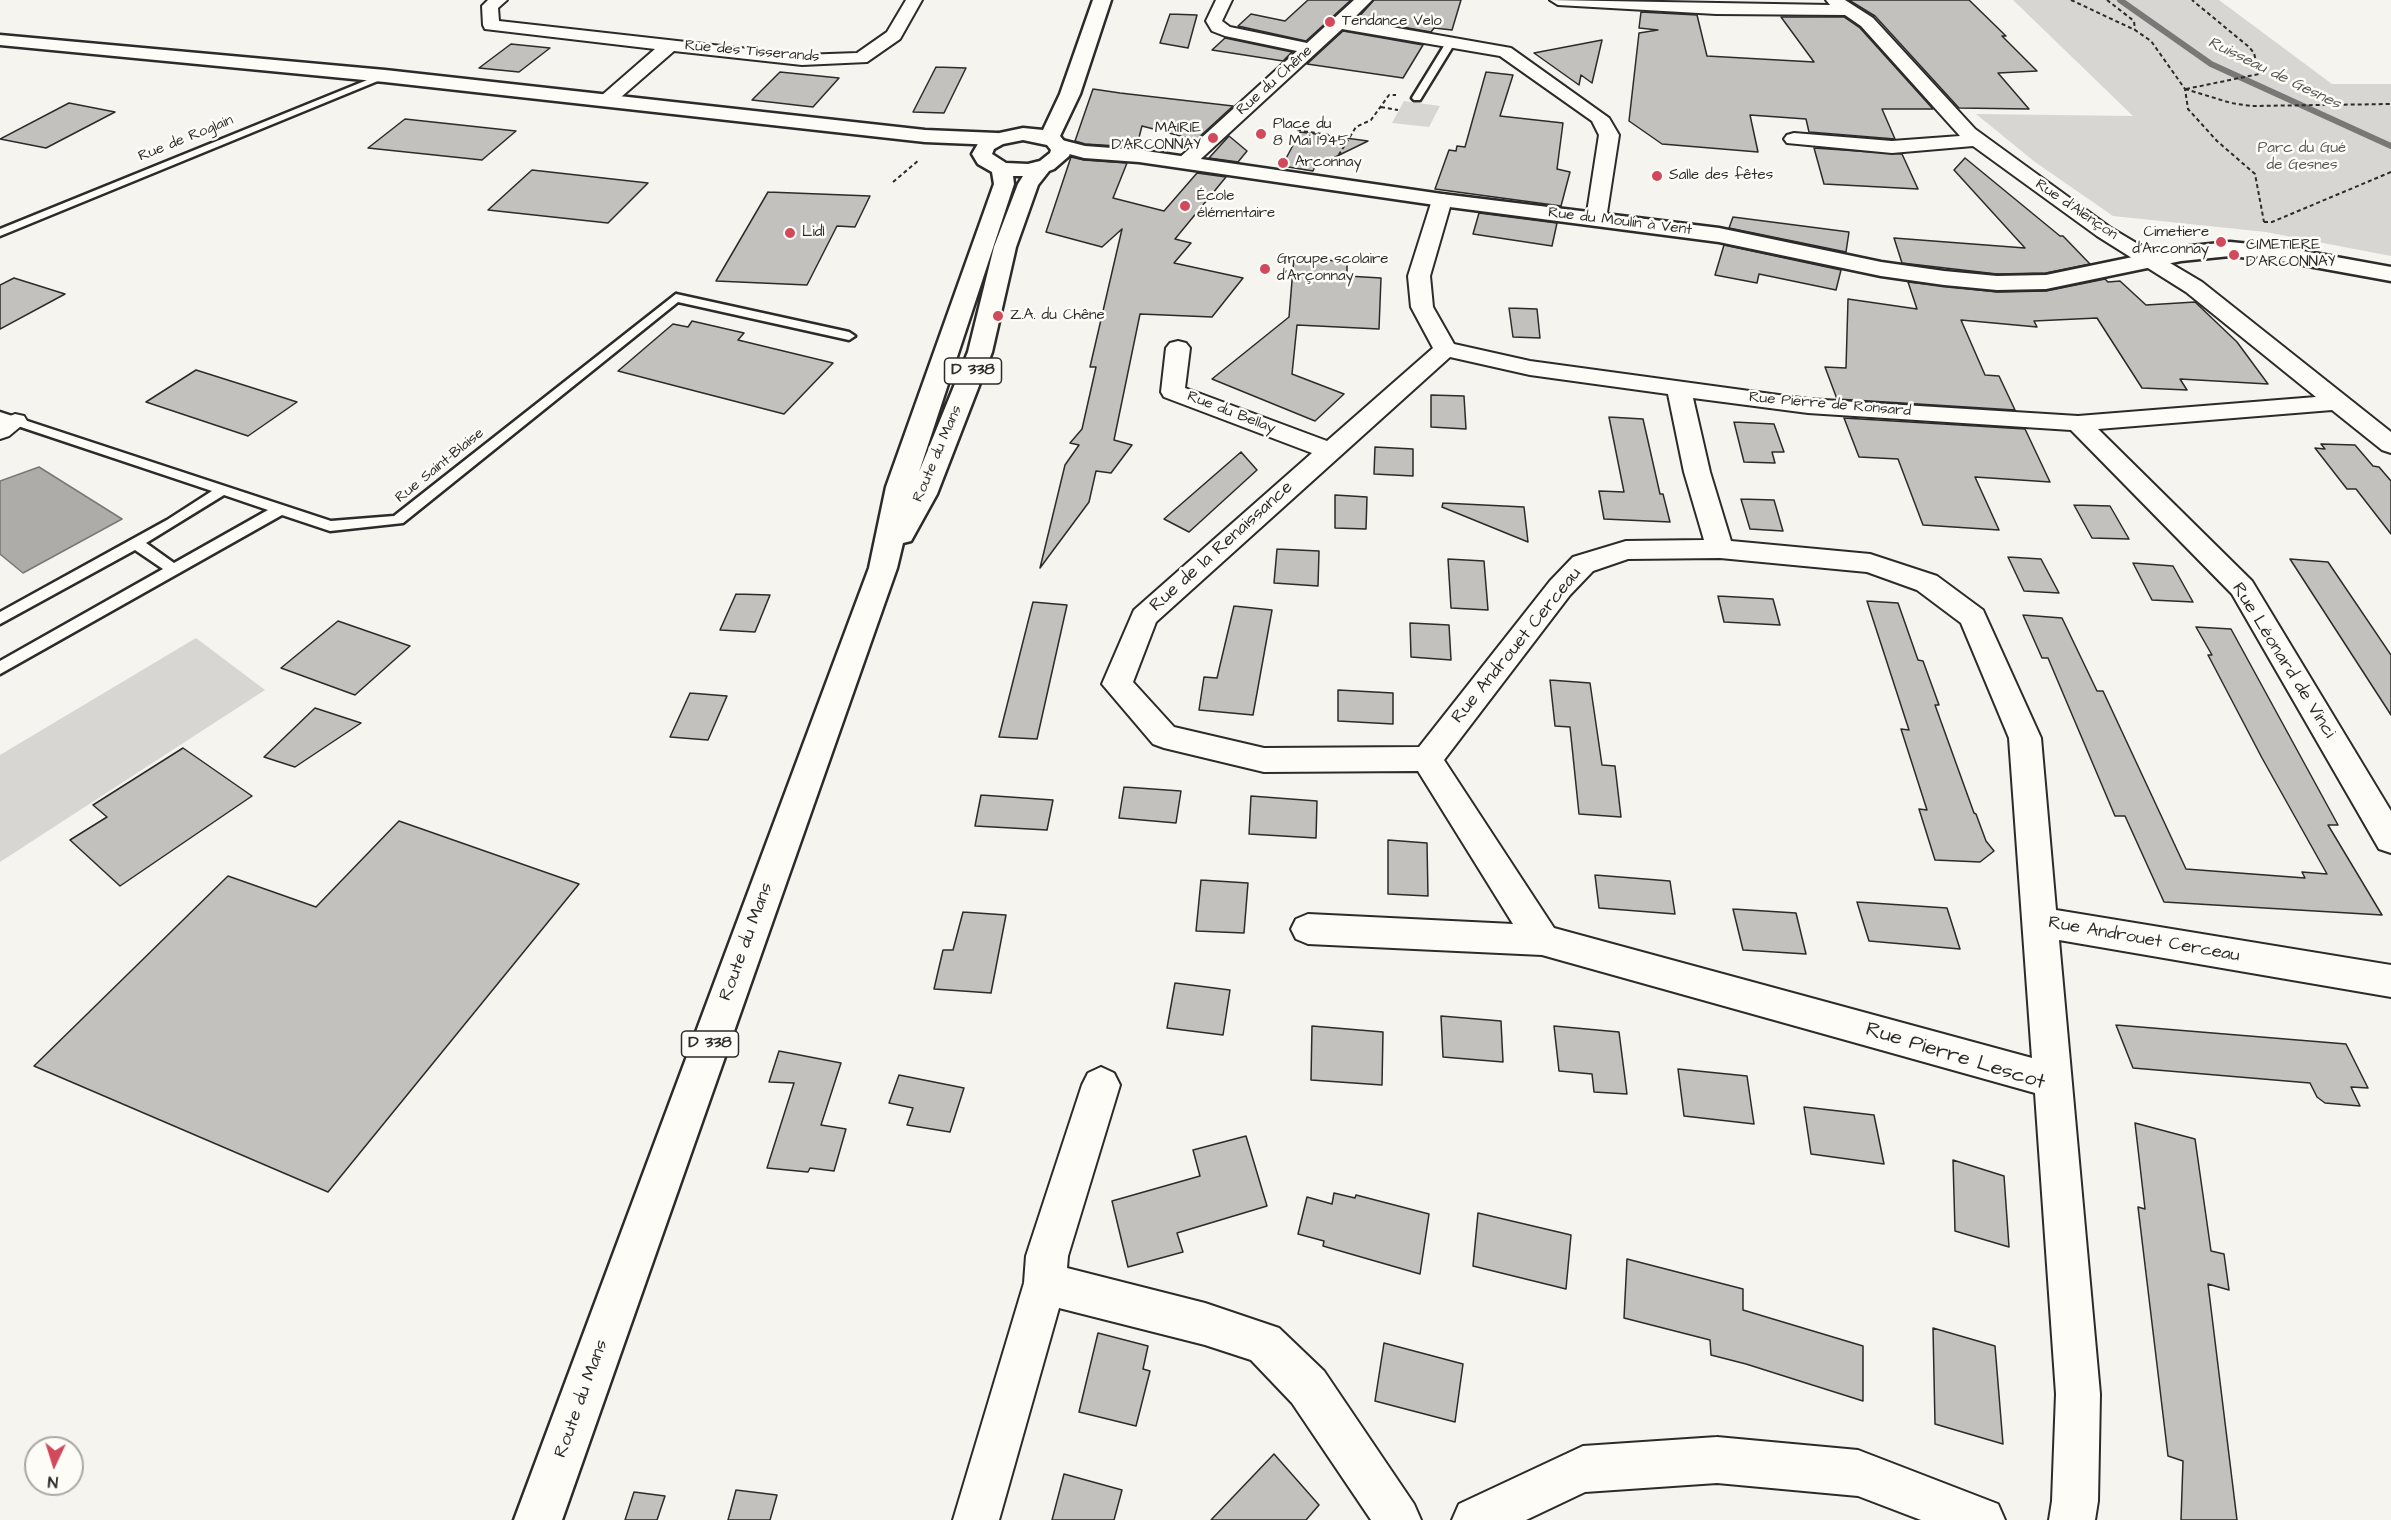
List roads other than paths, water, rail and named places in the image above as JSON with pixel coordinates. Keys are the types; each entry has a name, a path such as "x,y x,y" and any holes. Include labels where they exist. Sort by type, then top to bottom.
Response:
{"main road":[{"name":"Route du Mans","path":"883,568 923,494 980,352 1005,247 1028,184 1050,153 1102,0"},
{"path":"0,40 385,76 925,136 997,139"},
{"path":"982,154 986,146 997,139 1033,122 1059,73 1069,41"},
{"path":"1033,122 1050,153"},
{"path":"925,136 982,154 985,160 1002,169"},
{"name":"Rue du Moulin à Vent","path":"1002,169 1015,171 1050,153 1084,152 1185,163 1442,200 1719,235 1881,269 1997,283 2046,282 2181,254 2230,249 2281,254 2391,274"},
{"name":"Route du Mans","path":"538,1520 883,568 900,487 1004,184 1002,169"}],"street":[{"name":"Rue des Tisserands","path":"499,0 490,6 492,25 802,60 861,58 894,35 914,0"},
{"path":"1224,0 1214,21 1225,31 1311,49"},
{"name":"Rue du Chêne","path":"1185,163 1364,0"},
{"path":"1558,0 1716,9 1842,5"},
{"name":"Rue d'Alençon","path":"1842,5 1867,22 1968,133 2059,201 2194,287 2391,445"},
{"path":"1339,23 1505,52 1600,118 1609,135 1596,219"},
{"name":"Rue des Tisserands","path":"607,100 670,45"},
{"path":"1794,139 1892,147 1978,140"},
{"path":"1442,200 1419,276 1422,307 1445,349"},
{"name":"Rue du Bellay","path":"1178,348 1173,392 1330,451"},
{"name":"Rue Pierre de Ronsard","path":"1445,349 1530,368 1808,406 2078,423 2340,402"},
{"name":"Rue de la Renaissance","path":"1427,759 1264,760 1164,736 1117,684 1144,617 1445,349"},
{"path":"1679,388 1697,472 1720,549"},
{"name":"Rue Léonard de Vinci","path":"2078,423 2242,588 2391,840"},
{"name":"Rue Androuet Cerceau","path":"1427,759 1560,588 1583,564 1626,550 1720,549 1870,563 1927,583 1973,617 2025,738 2040,922 2391,981"},
{"path":"1427,759 1542,940"},
{"path":"2040,922 2053,1082"},
{"name":"Rue Pierre Lescot","path":"1308,929 1542,940 2053,1082 2078,1394 2075,1501 2072,1520"},
{"path":"976,1520 1045,1283 1047,1256 1101,1084"},
{"path":"1045,1283 1205,1324 1264,1343 1308,1387 1398,1520"},
{"path":"1475,1520 1583,1469 1717,1460 1858,1473 1982,1520"}],"lane":[{"path":"1418,98 1450,43"},
{"name":"Rue de Roglain","path":"0,232 385,76"},
{"name":"Rue Saint-Blaise","path":"5,423 223,490 330,526 398,520 676,298 849,336"},
{"path":"0,619 136,543 223,490"},
{"path":"0,668 281,509"},
{"path":"136,543 174,570"}],"waterway":[{"name":"Ruisseau de Gesnes","path":"2120,0 2211,64 2391,146"}],"place":[{"name":"Tendance Velo","path":"1330,22"},
{"name":"Place du 8 Mai 1945","path":"1261,134"},
{"name":"MAIRIE D'ARCONNAY","path":"1213,138"},
{"name":"Arconnay","path":"1283,163"},
{"name":"Salle des fêtes","path":"1657,176"},
{"name":"École élémentaire","path":"1185,206"},
{"name":"Lidl","path":"790,233"},
{"name":"Cimetiere d'Arconnay","path":"2221,242"},
{"name":"CIMETIERE D'ARCONNAY","path":"2234,255"},
{"name":"Groupe scolaire d'Arçonnay","path":"1265,269"},
{"name":"Z.A. du Chêne","path":"998,316"}],"park label":[{"name":"Parc du Gué de Gesnes","path":"2302,158"}]}
